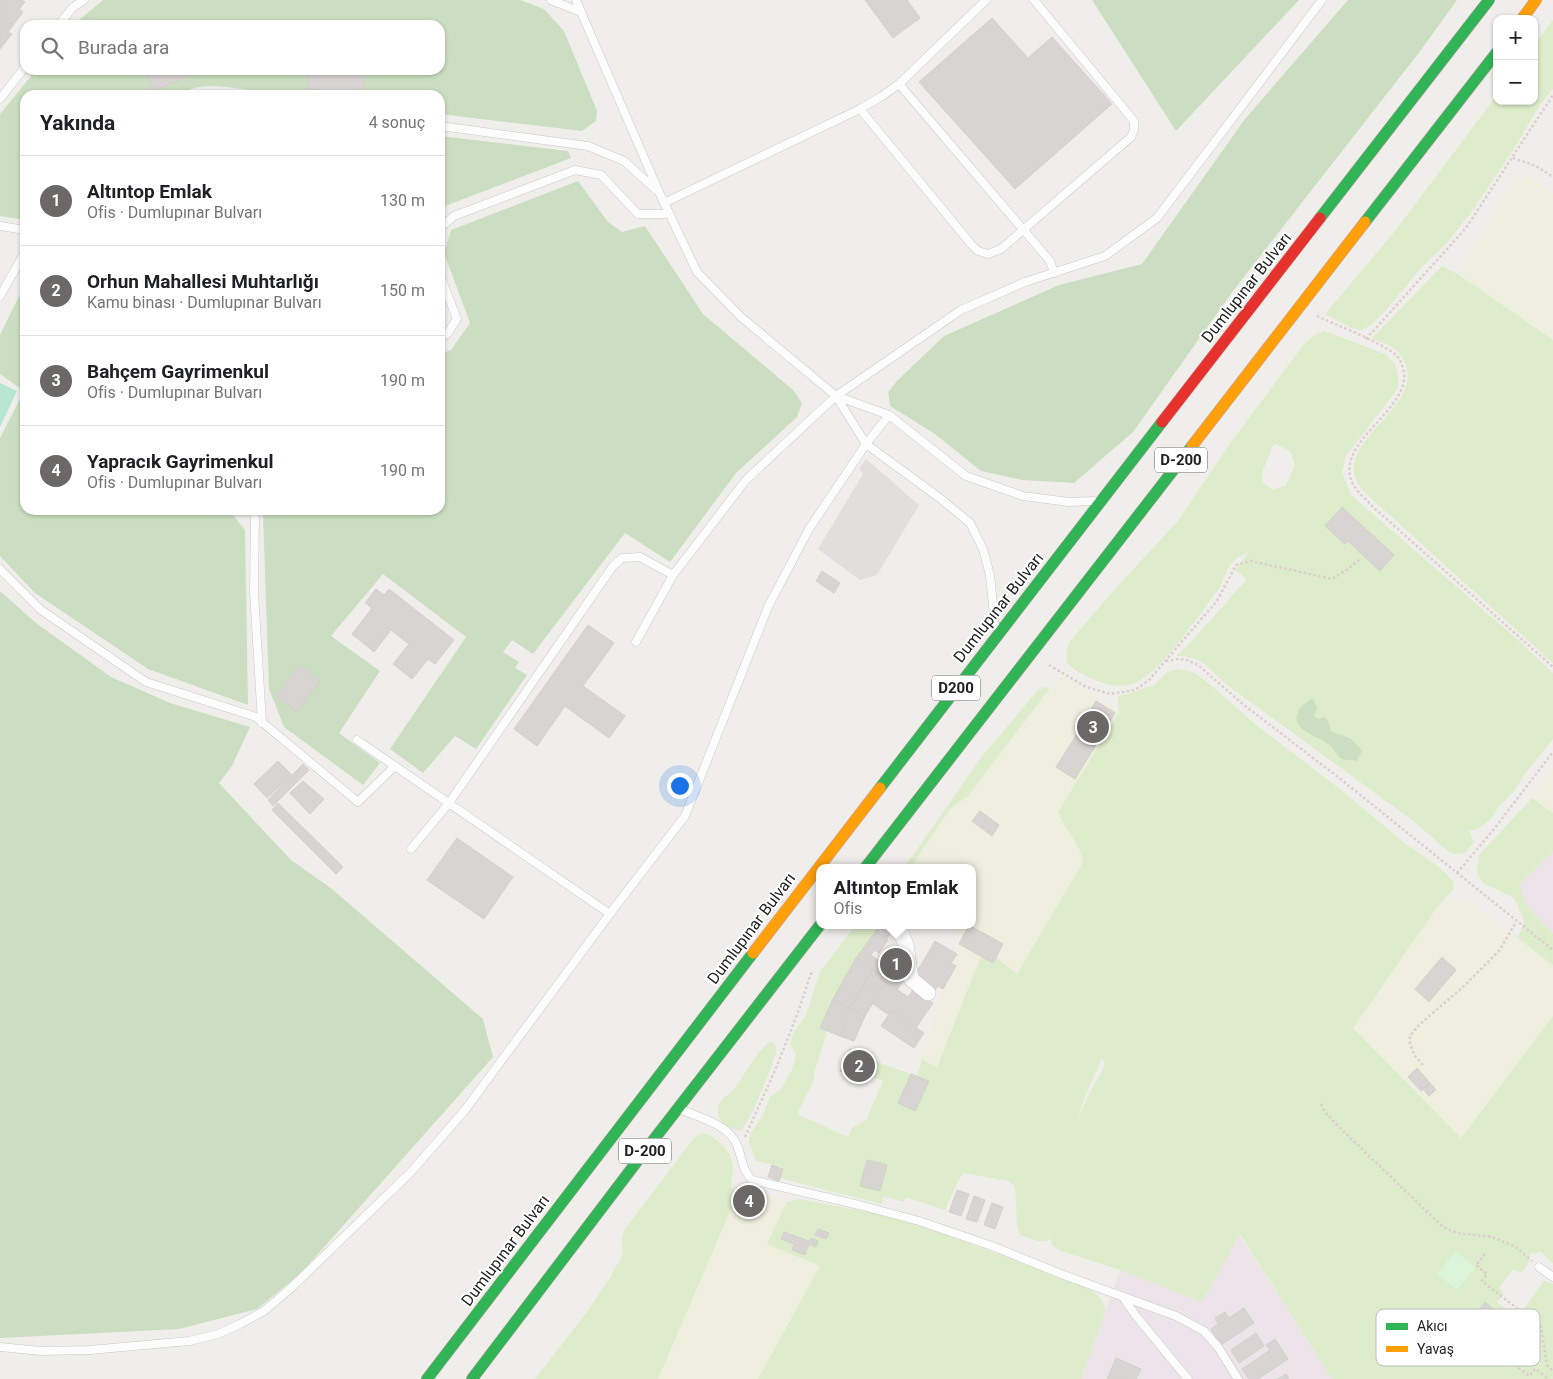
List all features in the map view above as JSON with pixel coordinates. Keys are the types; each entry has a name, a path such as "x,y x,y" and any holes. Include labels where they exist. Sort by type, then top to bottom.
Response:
{"highway":[{"name":"Dumlupınar Bulvarı","path":"821,864 1489,0"},
{"path":"1525,15 1536,0"},
{"name":"D-200","path":"868,864 1493,57"},
{"name":"Dumlupınar Bulvarı","path":"427,1379 816,871"},
{"name":"D-200","path":"472,1379 817,929"}],"street":[{"path":"900,929 906,945 911,979 928,993"}],"lane":[{"path":"63,20 72,8 84,0"},
{"path":"551,0 581,12"},
{"path":"576,0 659,192 696,272 741,317 836,396 866,444 941,499 970,523 983,549 990,576 996,636"},
{"path":"664,203 860,109 882,96 898,84 986,0"},
{"path":"860,109 978,251 988,254 1001,249 1131,138 1134,130 1134,121 1034,0"},
{"path":"636,642 673,576 746,480 836,396 961,310 1025,282 1105,256 1158,218 1322,0"},
{"path":"0,99 20,73"},
{"path":"898,84 1050,261 1054,272"},
{"path":"445,127 588,146 624,161 659,192"},
{"path":"445,224 454,216 575,170 602,175 638,214 669,214"},
{"path":"0,226 20,229"},
{"path":"0,296 20,261"},
{"path":"445,288 457,319 445,335"},
{"path":"836,396 889,415 966,476 1023,496 1069,502 1102,501"},
{"path":"0,1347 51,1351 90,1350 189,1341 218,1334 264,1311 291,1288 411,1172 466,1110 610,914 685,816 768,607 809,529 866,444 889,415"},
{"path":"255,518 254,592 262,723"},
{"path":"411,849 449,803 613,566 622,558 640,556 673,576"},
{"path":"0,569 41,610 146,682 256,718 358,802 395,766"},
{"path":"357,740 610,914"},
{"path":"678,1108 708,1121 731,1134 747,1175 752,1180 860,1205 919,1222 992,1246 1176,1316 1204,1331 1218,1347 1238,1379"},
{"path":"1539,1267 1553,1277"},
{"path":"1123,1296 1136,1316 1188,1379"}],"path":[{"path":"1366,339 1466,228 1553,96"},
{"path":"1513,158 1536,166 1553,177"},
{"path":"1299,308 1366,339 1395,355 1400,361 1404,373 1404,383 1399,396 1359,444 1352,456 1349,471 1353,484 1373,507 1553,668"},
{"path":"1031,653 1086,687 1110,694 1135,690 1149,680 1217,601 1236,565 1251,561 1332,579 1346,571 1360,559"},
{"path":"1166,661 1187,660 1198,665 1244,705 1338,776 1516,922 1553,950"},
{"path":"1457,872 1494,829 1553,752"},
{"path":"1423,1066 1415,1056 1410,1044 1410,1036 1418,1026 1464,986 1499,951 1516,922"},
{"path":"741,1156 746,1132 776,1068 815,963"},
{"path":"1321,1104 1325,1112 1341,1130 1443,1227 1457,1233 1492,1238 1514,1246 1539,1267"},
{"path":"1485,1254 1476,1265 1487,1274 1482,1281 1518,1309"},
{"path":"1540,1326 1547,1365 1553,1371 1553,1376"},
{"path":"1517,1366 1530,1376 1535,1369 1549,1379"}],"shaded area":[{"path":"866,459 919,505 877,575 860,580 818,549 863,474 859,469"},
{"path":"1553,851 1553,934 1527,906 1519,885"},
{"path":"1239,1234 1332,1379 1081,1379 1120,1270 1202,1302"}],"green space":[{"path":"103,0 520,0 544,9 564,31 597,111 596,121 582,131 445,115 445,90 251,90 208,86 188,90 20,90 20,219 0,216 0,114 32,75 445,75 445,20 79,20"},
{"path":"1092,0 1299,0 1176,131"},
{"path":"1348,0 1457,0 1421,50 1233,291 1133,432 1074,483 1022,480 981,471 935,434 890,406 888,392 944,336 1059,285 1142,264 1245,119"},
{"path":"1553,20 1553,89 1540,105 1512,152 1470,214 1446,244 1420,269 1371,325 1361,330 1351,328 1325,314 1395,231 1493,100 1493,105 1538,105 1538,40"},
{"path":"445,137 568,151 571,158 445,206"},
{"path":"1529,176 1553,194 1553,340 1459,275 1512,182"},
{"path":"578,181 608,222 622,232 645,226 703,314 793,390 802,403 797,417 736,473 670,562 625,533 533,654 512,640 503,652 519,662 515,668 527,675 476,749 455,736 423,773 390,749 466,637 383,574 331,636 380,671 339,733 380,763 363,785 284,727 269,689 263,515 445,515 445,352 451,350 470,323 445,256 451,230"},
{"path":"1442,266 1459,275 1553,340 1553,663 1362,490 1354,475 1354,465 1358,452 1366,439 1398,402 1405,389 1408,375 1404,361 1395,349 1371,339"},
{"path":"20,294 20,388 0,374 0,335"},
{"path":"1325,331 1385,354 1395,364 1398,374 1398,388 1346,456 1342,473 1351,495 1519,641 1553,673 1553,739 1491,819 1478,829 1469,831 1474,842 1465,853 1456,854 1449,852 1412,820 1226,684 1204,664 1192,658 1176,656 1191,642 1247,579 1235,570 1251,549 1236,559 1225,574 1219,589 1190,627 1166,657 1143,679 1127,685 1109,685 1083,674 1066,662 1070,641 1177,522 1234,438 1304,344 1316,334","holes":["1274,443 1290,451 1295,465 1286,485 1273,490 1262,482 1263,470","1313,716 1329,723 1331,731 1338,735 1347,736 1334,751 1330,745 1310,734"]},
{"path":"0,383 17,391 0,427"},
{"path":"20,399 20,515 233,515 245,530 248,705 148,669 35,593 0,556 0,438"},
{"path":"0,591 36,623 111,677 170,703 250,727 232,766 219,783 291,860 332,889 483,1019 493,1057 301,1273 257,1309 179,1329 0,1338"},
{"path":"1176,669 1193,672 1261,729 1340,789 1407,845 1439,867 1453,881 1454,889 1438,906 1353,1028 1461,1138 1553,1016 1553,1263 1541,1252 1530,1254 1528,1264 1521,1273 1513,1269 1499,1288 1504,1294 1497,1302 1506,1309 1494,1309 1485,1302 1480,1309 1376,1309 1376,1366 1540,1366 1540,1309 1524,1309 1544,1281 1553,1284 1553,1379 1332,1379 1240,1234 1202,1302 1120,1270 1061,1251 1052,1245 1051,1238 1047,1241 1038,1241 1020,1235 1017,1227 1015,1186 1008,1181 964,1173 958,1181 945,1210 906,1197 904,1202 883,1196 882,1204 780,1178 782,1167 756,1161 749,1142 750,1134 762,1116 770,1097 780,1090 792,1070 796,1054 790,1044 794,1032 806,1015 820,972 853,929 878,929 856,958 825,1030 826,1035 814,1073 814,1080 797,1114 848,1137 852,1128 866,1120 883,1081 871,1076 877,1062 911,1074 898,1103 915,1111 929,1082 917,1076 921,1059 937,1067 981,956 992,963 996,957 1017,974 1083,862 1076,843 1058,812 1119,713 1118,696 1154,685 1165,674","holes":["1101,1059 1105,1061 1102,1071 1077,1121 1085,1096"]},
{"path":"1062,676 1120,713 1058,812 1081,851 1083,861 1017,975 996,957 1003,944 975,929 976,864 913,864 950,809 968,796 1048,690"},
{"path":"1045,687 1050,688 968,796 950,809 913,864 907,864 983,755 1038,690"},
{"path":"1313,699 1317,707 1314,716 1319,719 1325,717 1331,731 1351,739 1362,751 1357,761 1341,759 1330,745 1301,728 1297,718 1298,712 1306,702"},
{"path":"1553,768 1553,813 1532,798"},
{"path":"1532,798 1553,813 1553,851 1519,885 1527,906 1553,934 1553,965 1516,937 1520,933 1524,921 1514,898 1483,883 1477,874 1479,855"},
{"path":"1461,899 1471,904 1553,965 1553,1016 1461,1138 1353,1028 1438,906 1447,901"},
{"path":"950,929 967,929 963,936"},
{"path":"962,945 981,956 937,1067 921,1059 943,989 956,966 951,963"},
{"path":"770,1042 774,1043 776,1053 749,1118 740,1131 724,1124 718,1113 720,1103 736,1086 760,1051"},
{"path":"702,1133 718,1141 730,1156 733,1167 731,1188 737,1195 658,1379 535,1379 587,1312 608,1281 623,1254 622,1237 625,1229 695,1137"},
{"path":"742,1183 787,1202 767,1244 820,1266 758,1379 658,1379"},
{"path":"799,1199 878,1214 924,1227 1089,1288 1101,1299 1106,1309 1081,1379 758,1379 820,1266 767,1244 787,1202"},
{"path":"1456,1251 1476,1268 1457,1290 1437,1274"}],"building":[{"path":"0,0 22,0 25,2 19,9 23,12 8,32 12,34 0,49"},
{"path":"865,0 907,0 920,18 893,38"},
{"path":"992,18 1028,58 1052,37 1112,104 1015,189 919,82"},
{"path":"146,75 191,75 156,90 154,90"},
{"path":"308,75 365,75 363,90 307,89"},
{"path":"1342,507 1394,555 1380,571 1348,541 1345,544 1325,526"},
{"path":"822,571 840,583 834,593 816,581"},
{"path":"376,589 384,595 389,589 454,640 435,664 428,659 412,679 393,664 409,644 391,630 374,652 352,634 372,608 365,603"},
{"path":"588,625 614,643 583,686 625,716 609,738 565,706 537,746 514,729"},
{"path":"299,665 320,681 297,712 276,696"},
{"path":"1096,701 1115,713 1091,753 1072,742"},
{"path":"1072,742 1091,753 1075,779 1056,767"},
{"path":"278,761 292,775 267,798 254,784"},
{"path":"303,764 309,770 273,806 268,800"},
{"path":"303,781 324,799 310,814 290,793"},
{"path":"278,803 343,867 336,874 272,810"},
{"path":"980,811 999,825 992,836 972,821"},
{"path":"457,838 513,877 484,919 427,880"},
{"path":"878,929 895,929 886,939 876,931"},
{"path":"967,929 976,929 1003,944 993,963 959,944"},
{"path":"876,931 888,940 879,953 874,950 871,955 883,964 881,968 888,972 884,977 856,958"},
{"path":"935,941 957,954 951,963 956,966 943,989 938,986 935,990 914,977"},
{"path":"895,953 906,967 897,974 886,961"},
{"path":"1442,957 1456,970 1429,1002 1415,989"},
{"path":"856,958 873,970 850,1008 833,999"},
{"path":"890,969 904,979 897,990 883,980"},
{"path":"873,970 884,977 883,980 886,982 865,1016 850,1008"},
{"path":"886,982 908,997 913,990 933,1003 916,1028 891,1011 889,1015 872,1003"},
{"path":"833,999 850,1008 840,1036 820,1028"},
{"path":"850,1008 865,1016 854,1041 840,1036"},
{"path":"891,1011 924,1033 914,1048 881,1026"},
{"path":"850,1049 877,1062 867,1083 840,1071"},
{"path":"1417,1068 1430,1083 1421,1091 1408,1077"},
{"path":"911,1074 929,1081 915,1111 898,1103"},
{"path":"1430,1083 1436,1090 1429,1096 1423,1089"},
{"path":"867,1160 887,1165 880,1191 860,1186"},
{"path":"772,1165 783,1169 779,1181 768,1177"},
{"path":"742,1188 762,1194 756,1213 736,1207"},
{"path":"957,1190 969,1194 961,1216 949,1212"},
{"path":"974,1196 985,1200 977,1222 966,1219"},
{"path":"992,1203 1003,1207 995,1229 984,1225"},
{"path":"818,1229 829,1233 826,1239 815,1235"},
{"path":"784,1232 809,1241 811,1238 818,1241 816,1247 809,1244 805,1255 792,1250 794,1244 781,1239"},
{"path":"1485,1302 1494,1309 1480,1309"},
{"path":"1244,1308 1254,1323 1221,1345 1211,1329 1218,1324 1215,1318 1225,1312 1229,1318"},
{"path":"1256,1333 1264,1346 1239,1363 1231,1350"},
{"path":"1275,1339 1288,1359 1258,1379 1249,1379 1242,1369 1270,1350 1266,1345"},
{"path":"1116,1358 1141,1369 1136,1379 1107,1379"},
{"path":"1286,1374 1289,1379 1278,1379"}],"traffic: fast":[{"path":"1320,218 1489,0"},
{"path":"1365,222 1493,57"},
{"path":"880,788 1162,422"},
{"path":"868,864 1192,446"},
{"path":"472,1379 817,929"},
{"path":"427,1379 753,953"}],"traffic: slow":[{"path":"1525,15 1536,0"},
{"path":"1192,446 1365,222"},
{"path":"822,864 880,788"},
{"path":"753,953 816,871"}],"traffic: jam":[{"path":"1162,422 1320,218"}],"place":[{"name":"Bahçem Gayrimenkul","path":"1093,727"},
{"name":"Altıntop Emlak","path":"896,964"},
{"name":"Orhun Mahallesi Muhtarlığı","path":"859,1066"},
{"name":"Yapracık Gayrimenkul","path":"749,1201"}]}
